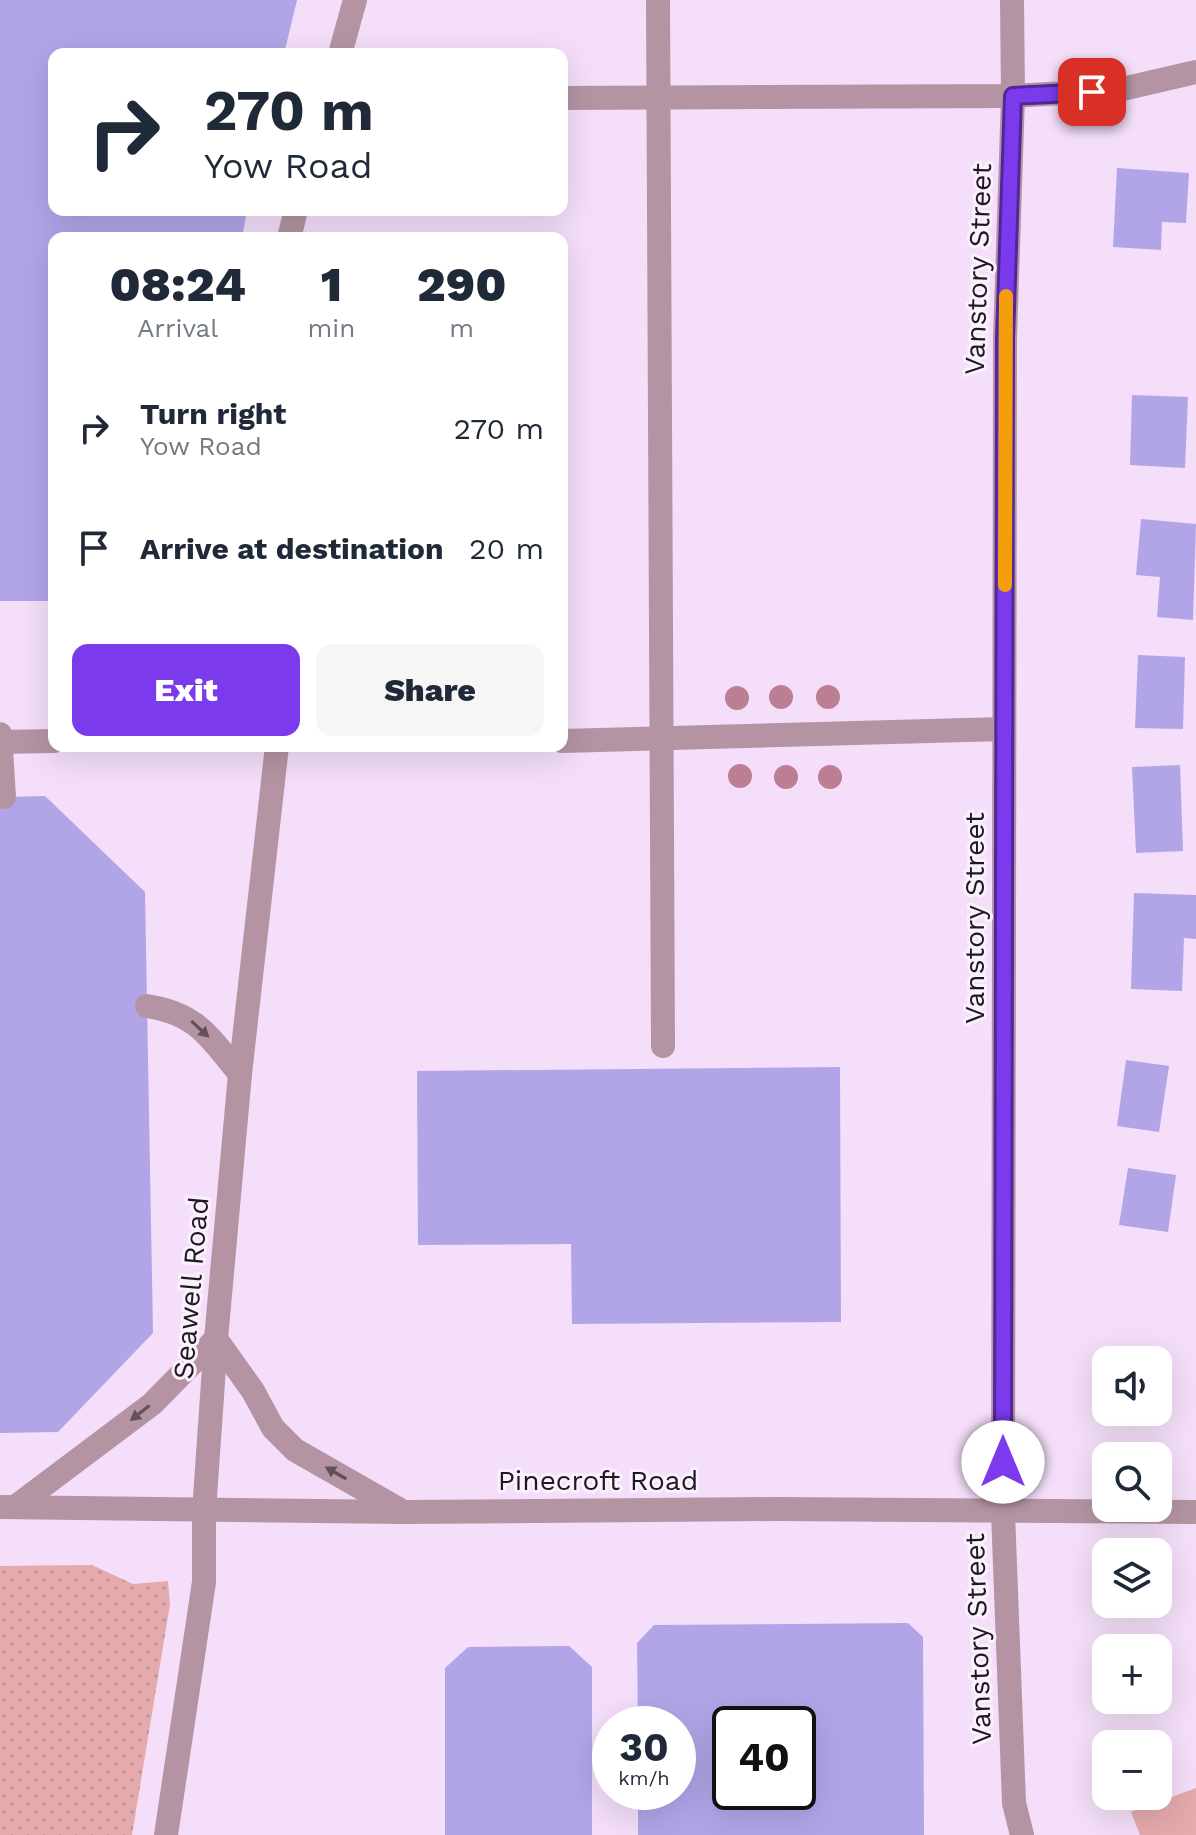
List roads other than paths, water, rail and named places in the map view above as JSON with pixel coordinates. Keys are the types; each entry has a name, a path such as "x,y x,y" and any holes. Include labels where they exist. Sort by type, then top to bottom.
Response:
{"street":[{"path":"342,48 355,0"},
{"path":"658,0 663,1046"},
{"name":"Vanstory Street","path":"1012,0 1013,96 1005,339 1003,1512 1014,1803 1022,1835"},
{"path":"568,98 1013,96 1118,90 1196,72"},
{"path":"568,741 1004,729"},
{"path":"4,797 1,739 48,741"},
{"name":"Seawell Road","path":"166,1835 204,1582 204,1511 216,1339 240,1074 276,752"},
{"path":"147,1006 183,1014 204,1031 240,1074"},
{"path":"8,1507 152,1404 216,1339 253,1391 273,1428 295,1450 403,1512"},
{"name":"Pinecroft Road","path":"8,1507 403,1512 778,1509 1196,1512"}]}
